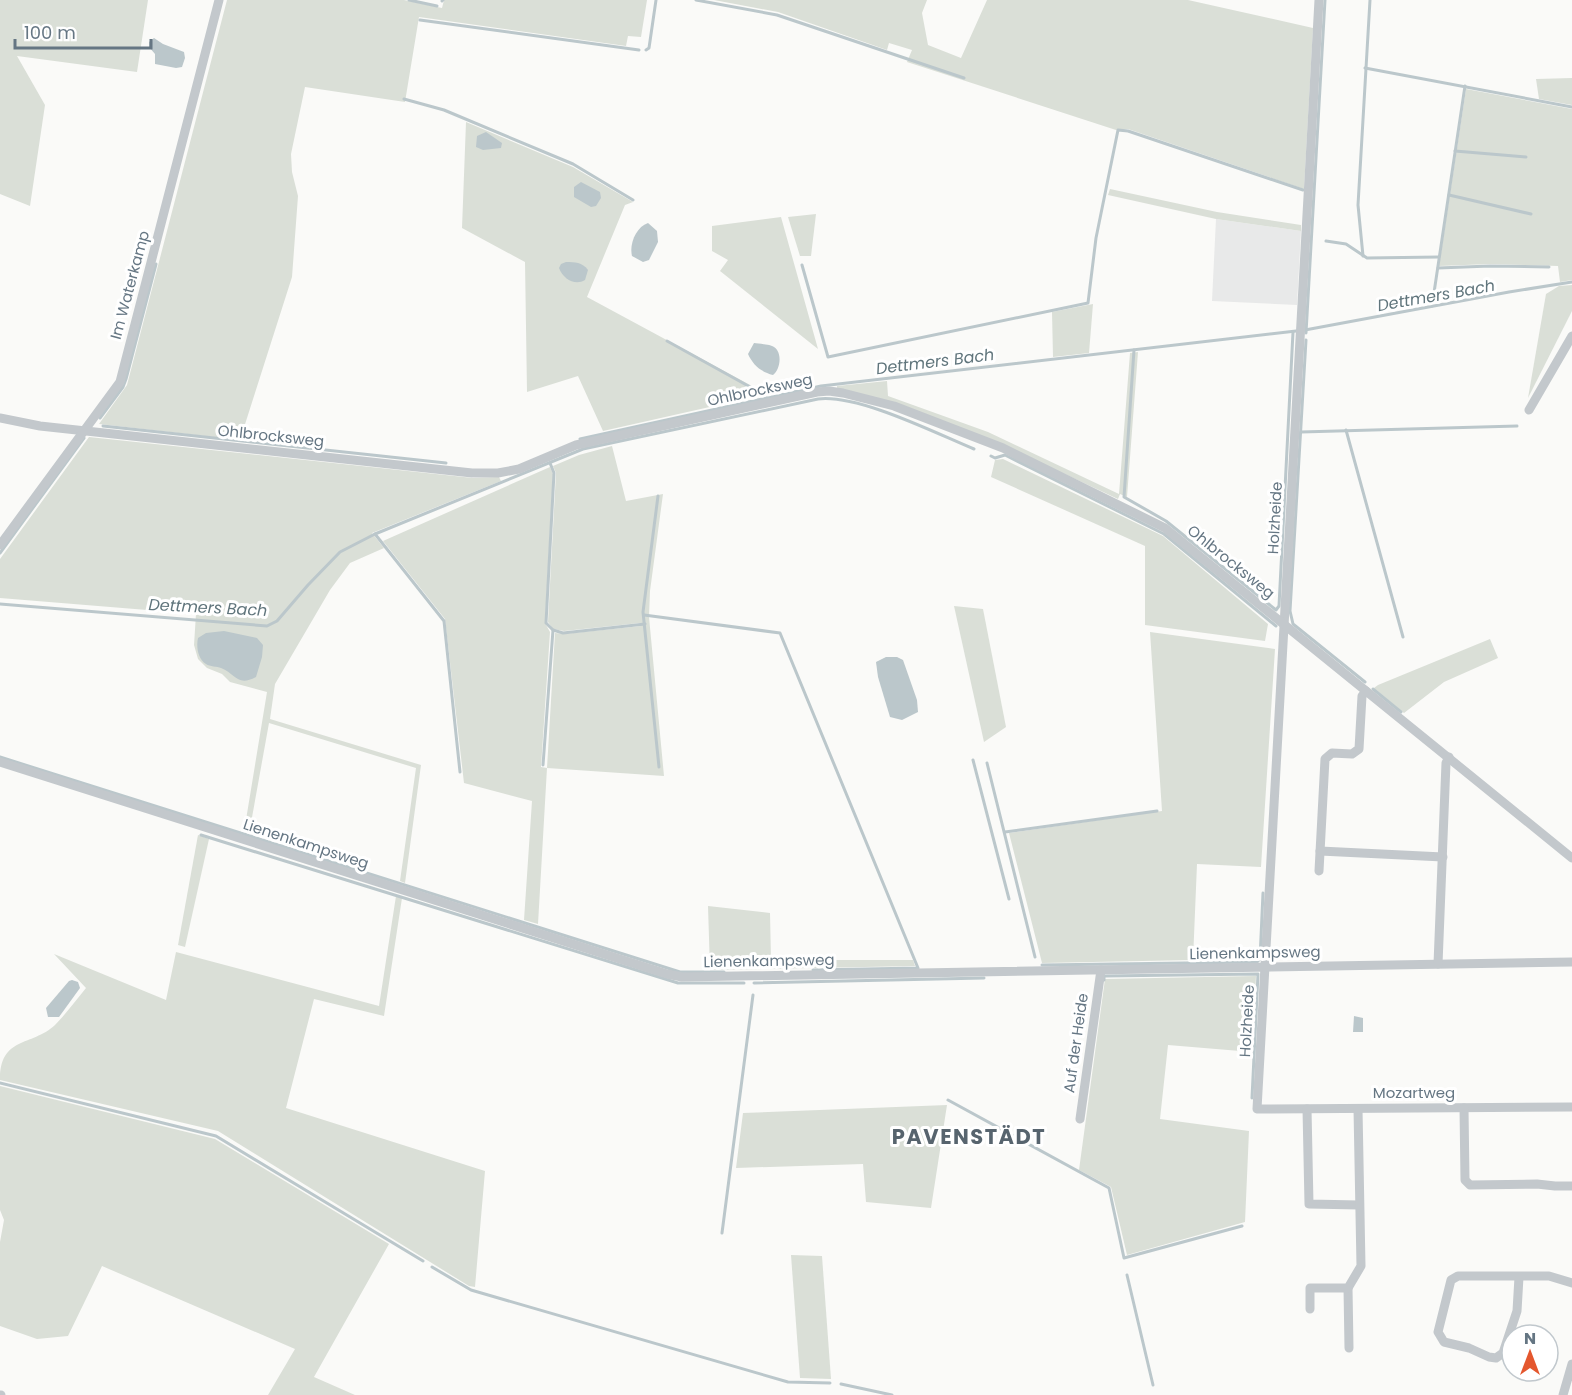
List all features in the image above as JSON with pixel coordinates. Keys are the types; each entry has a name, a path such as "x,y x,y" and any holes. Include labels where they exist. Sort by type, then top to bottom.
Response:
{"street":[{"name":"Im Waterkamp","path":"0,545 120,382 219,0"},
{"name":"Holzheide","path":"1257,1109 1319,0"},
{"path":"1529,410 1572,336"},
{"name":"Ohlbrocksweg","path":"0,418 85,431 472,473 498,473 519,469 576,445 817,392 843,393 894,406 1004,448 1143,515 1165,528 1572,858"},
{"path":"1319,871 1325,759 1332,753 1352,754 1359,749 1362,696 1366,691"},
{"path":"1438,964 1446,763 1449,757"},
{"name":"Lienenkampsweg","path":"0,762 682,977 1572,962"},
{"path":"1320,851 1443,857"},
{"name":"Auf der Heide","path":"1080,1119 1101,970"},
{"name":"Mozartweg","path":"1257,1109 1572,1107"},
{"path":"1349,1348 1348,1288 1360,1266 1358,1108"},
{"path":"1464,1108 1465,1180 1470,1185 1572,1186"},
{"path":"1306,1109 1309,1204 1359,1205"},
{"path":"1519,1277 1517,1311 1503,1353 1496,1358 1489,1357 1469,1348 1444,1342 1438,1332 1451,1281 1458,1276 1549,1276 1572,1283"},
{"path":"1310,1309 1311,1288 1348,1288"},
{"path":"1563,1395 1572,1364"}],"shaded area":[{"path":"0,0 148,0 137,72 17,56 45,105 30,206 0,194"},
{"path":"227,0 404,0 442,8 444,0 647,0 641,37 628,36 626,46 419,17 405,102 305,87 291,154 292,172 298,196 292,277 240,440 99,424 127,385"},
{"path":"714,0 927,0 922,13 928,45 961,58 987,0 1188,0 1313,28 1304,189 1128,129 1116,130 907,62 912,50 889,43 887,50 778,12"},
{"path":"154,38 184,52 182,67 155,64 155,54 149,47 149,42"},
{"path":"1572,78 1572,105 1539,99 1536,79"},
{"path":"1466,89 1572,109 1572,280 1560,282 1558,266 1490,264 1439,266"},
{"path":"466,122 573,167 633,202 625,205 587,297 767,394 603,431 578,376 527,392 525,262 462,228"},
{"path":"486,132 502,143 501,148 483,150 476,147 477,136"},
{"path":"581,182 600,192 601,198 596,206 591,207 574,197 574,187"},
{"path":"1110,189 1217,212 1301,225 1301,231 1216,219 1108,195"},
{"path":"816,214 811,256 800,256 788,217"},
{"path":"781,217 818,349 720,271 728,260 712,251 712,226"},
{"path":"1216,219 1301,231 1297,305 1212,301"},
{"path":"648,223 657,231 658,242 649,260 643,262 632,256 632,246 634,236"},
{"path":"566,262 578,263 586,267 588,270 585,280 573,282 566,278 559,268"},
{"path":"1572,285 1572,311 1528,398 1546,294 1559,286"},
{"path":"1093,304 1089,353 1053,357 1052,312"},
{"path":"754,343 770,345 779,353 780,361 773,375 761,370 750,358 748,354"},
{"path":"1138,352 1127,497 1120,494 1118,499 1005,446 837,390 837,386 887,381 888,396 988,432 1119,494 1130,353"},
{"path":"89,437 473,478 499,477 501,481 372,533 384,548 350,563 330,590 275,684 270,719 421,765 405,883 400,881 416,768 269,723 249,834 244,832 267,692 230,682 222,674 207,668 198,659 194,645 196,614 0,598 0,559"},
{"path":"612,446 626,501 663,494 650,591 649,617 664,776 547,768 555,633 641,626 640,623 564,631 553,629 548,622 556,473 553,466 579,455"},
{"path":"1003,459 1163,536 1268,624 1265,641 1145,625 1145,546 991,477 995,460"},
{"path":"550,467 553,474 545,623 550,632 541,767 547,768 538,924 524,920 532,801 464,783 445,619 383,541"},
{"path":"954,606 983,609 1006,727 984,742"},
{"path":"224,631 257,638 263,645 256,677 241,680 221,668 203,662 199,656 198,638 206,633"},
{"path":"1150,632 1275,649 1261,867 1197,864 1193,960 1042,963 1009,833 1162,811"},
{"path":"1490,639 1498,658 1444,682 1404,713 1374,688 1378,685"},
{"path":"886,657 897,657 903,660 917,700 918,712 902,720 890,717 878,677 876,662"},
{"path":"198,835 209,839 185,947 178,945"},
{"path":"396,896 402,898 384,1016 314,999 286,1108 485,1171 475,1287 469,1286 218,1131 0,1080 1,1066 11,1049 46,1032 55,1025 86,988 54,954 166,1000 176,952 379,1006"},
{"path":"708,906 770,913 771,960 913,960 915,966 710,970"},
{"path":"1256,976 1252,1052 1168,1045 1160,1119 1249,1131 1245,1222 1127,1255 1111,1187 1079,1170 1105,979"},
{"path":"72,980 78,982 80,988 59,1017 48,1017 46,1008"},
{"path":"1354,1016 1363,1018 1363,1032 1353,1032"},
{"path":"0,1086 215,1139 389,1244 314,1377 355,1395 268,1395 295,1349 102,1266 68,1336 37,1339 0,1326 0,1242 4,1220 0,1210"},
{"path":"947,1105 931,1208 866,1202 863,1164 736,1168 743,1113"},
{"path":"791,1255 822,1256 831,1379 800,1378"}],"waterway":[{"path":"409,0 437,6"},
{"path":"646,50 649,48 656,0"},
{"path":"696,0 777,15 964,78"},
{"path":"1306,333 1325,0"},
{"path":"1363,256 1358,205 1370,0"},
{"path":"420,20 639,50"},
{"path":"1365,68 1572,107"},
{"path":"1432,306 1465,86"},
{"path":"404,99 444,110 573,164 633,200"},
{"path":"802,265 828,357 1088,303 1096,238 1118,130 1128,131 1303,190"},
{"path":"1455,151 1526,157"},
{"path":"1449,195 1531,214"},
{"path":"1326,241 1346,244 1367,258 1439,257"},
{"path":"100,418 123,387 126,379 156,264"},
{"path":"1438,268 1549,267"},
{"name":"Dettmers Bach","path":"1305,330 1572,282"},
{"name":"Dettmers Bach","path":"580,439 821,386 1296,331"},
{"path":"1134,350 1124,497 1166,521 1276,610 1279,606 1293,332"},
{"path":"1306,340 1290,611 1293,624 1365,682"},
{"path":"667,341 761,393 762,398"},
{"name":"Dettmers Bach","path":"0,604 267,626 277,621 340,552 375,534 583,449 818,399 835,399 875,408 974,449"},
{"path":"103,426 446,463"},
{"path":"1301,432 1517,426"},
{"path":"1346,430 1403,637"},
{"path":"0,553 84,438"},
{"path":"991,456 995,458 1005,455 1164,534 1276,626"},
{"path":"550,463 554,473 546,623 553,630 563,633 645,624"},
{"path":"658,496 643,612 659,767"},
{"path":"375,534 444,621 460,772"},
{"path":"644,615 780,633 918,968 813,970"},
{"path":"543,765 553,630"},
{"path":"1373,689 1401,712"},
{"path":"0,757 680,972 724,972"},
{"path":"973,760 1009,899"},
{"path":"987,763 1035,957"},
{"path":"1005,832 1157,811"},
{"path":"201,835 678,983 744,983"},
{"path":"1042,965 1257,962 1260,959 1263,893"},
{"path":"1104,980 1104,976 1258,974 1252,1098"},
{"path":"754,983 984,978"},
{"path":"722,1233 753,995"},
{"path":"0,1083 216,1136 423,1261"},
{"path":"948,1100 1109,1188 1124,1258 1242,1226"},
{"path":"432,1267 471,1290 788,1382 830,1383"},
{"path":"1127,1275 1153,1385"},
{"path":"841,1384 892,1395"}],"district":[{"name":"PAVENSTÄDT","path":"969,1137"}]}
